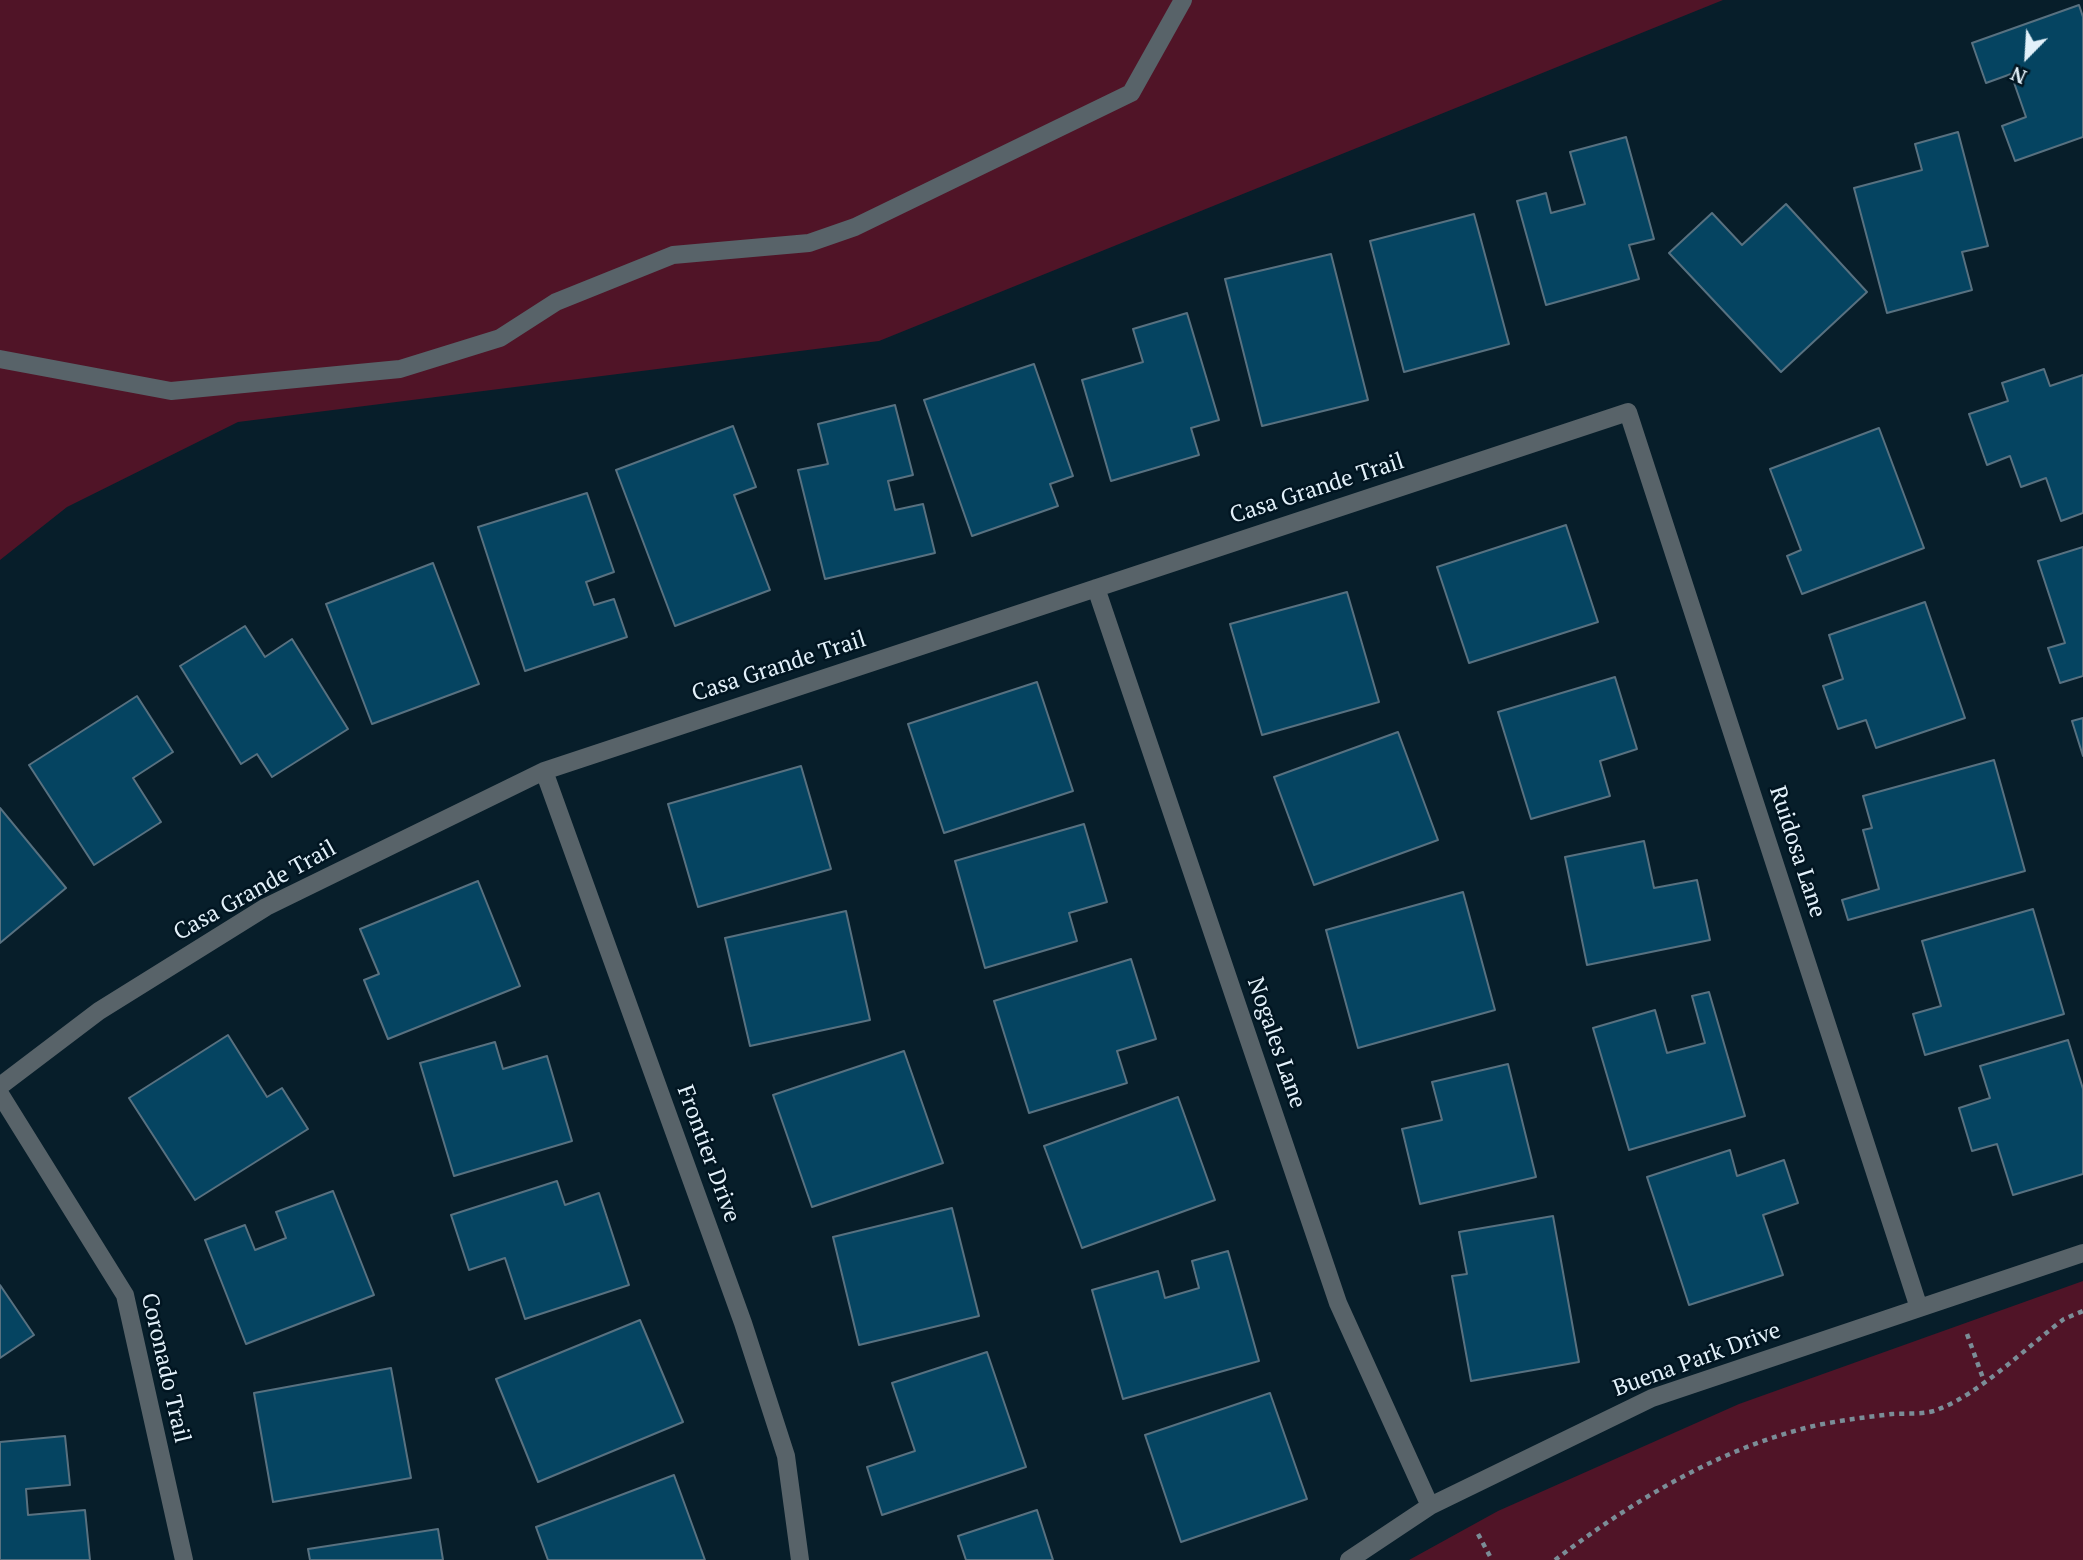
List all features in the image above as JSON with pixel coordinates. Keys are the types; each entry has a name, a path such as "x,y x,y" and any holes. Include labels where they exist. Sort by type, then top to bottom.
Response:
{"street":[{"path":"0,359 171,391 400,369 500,338 556,302 673,255 713,249 810,243 855,227 1131,93 1183,0"},
{"name":"Casa Grande Trail","path":"0,1086 99,1011 266,907 544,771 1628,412"},
{"name":"Ruidosa Lane","path":"1628,412 1919,1308"},
{"name":"Nogales Lane","path":"1096,588 1338,1303 1430,1506"},
{"name":"Frontier Drive","path":"544,771 748,1336 786,1455 800,1536 800,1560"},
{"name":"Coronado Trail","path":"0,1094 125,1295 184,1560"},
{"name":"Buena Park Drive","path":"1349,1560 1430,1506 1652,1398 2083,1253"}],"path":[{"path":"1555,1560 1612,1517 1658,1489 1729,1455 1791,1432 1840,1420 1937,1410 1964,1397 2064,1319 2083,1311"},
{"path":"1967,1334 1984,1381"},
{"path":"1478,1534 1492,1560"}],"shaded area":[{"path":"0,0 1723,0 879,341 238,422 67,507 0,560"},
{"path":"2083,1281 2083,1560 1409,1560 1498,1511 1739,1404"}],"building":[{"path":"2079,5 2083,17 2083,137 2015,161 2002,126 2026,117 2011,74 1986,83 1972,43"},
{"path":"1958,132 1988,246 1962,252 1972,290 1887,313 1854,188 1922,170 1915,144"},
{"path":"1626,137 1654,239 1629,245 1639,279 1546,305 1517,201 1546,193 1551,213 1585,204 1570,152"},
{"path":"1786,204 1867,292 1781,372 1669,253 1712,213 1742,245"},
{"path":"1474,214 1509,344 1404,372 1370,241"},
{"path":"1331,254 1368,400 1262,426 1225,279"},
{"path":"1187,313 1219,420 1191,428 1199,455 1111,481 1082,380 1143,362 1133,329"},
{"path":"1034,364 1073,476 1050,484 1058,506 972,536 924,400"},
{"path":"2044,369 2050,386 2083,375 2083,513 2061,521 2046,478 2021,487 2010,456 1987,465 1969,414 2008,401 2002,383"},
{"path":"895,405 913,475 888,481 895,510 923,504 935,553 825,579 798,470 828,464 818,424"},
{"path":"733,426 756,487 734,495 770,590 675,626 616,470"},
{"path":"1879,428 1924,548 1802,594 1787,556 1801,550 1770,469"},
{"path":"587,493 614,572 586,582 594,605 614,599 627,637 525,671 478,527"},
{"path":"1566,525 1598,622 1469,663 1437,567"},
{"path":"2083,547 2083,676 2060,683 2048,648 2065,643 2038,561"},
{"path":"433,563 479,684 372,724 326,604"},
{"path":"1347,592 1379,702 1262,735 1230,624"},
{"path":"1925,602 1965,718 1876,748 1866,720 1838,729 1823,686 1843,679 1829,635"},
{"path":"245,626 265,657 292,639 348,729 272,777 257,754 241,764 180,666"},
{"path":"1615,677 1637,749 1600,761 1610,796 1531,819 1498,712"},
{"path":"1037,682 1073,791 944,833 908,724"},
{"path":"137,696 173,752 133,778 161,822 94,865 29,765"},
{"path":"2083,718 2083,756 2072,721"},
{"path":"1398,732 1438,840 1314,885 1274,777"},
{"path":"1994,760 2025,871 1848,920 1842,900 1879,889 1863,830 1872,828 1863,796"},
{"path":"801,766 831,869 698,907 668,804"},
{"path":"0,808 66,888 0,943"},
{"path":"1084,824 1107,902 1069,913 1077,941 985,968 955,861"},
{"path":"1644,841 1654,888 1697,880 1710,940 1587,965 1565,857"},
{"path":"478,881 520,986 388,1039 364,980 379,974 360,929"},
{"path":"1463,892 1495,1010 1358,1048 1326,930"},
{"path":"2033,909 2064,1014 1925,1055 1913,1014 1941,1006 1922,941"},
{"path":"846,911 870,1020 750,1046 725,938"},
{"path":"1131,959 1156,1039 1117,1051 1127,1083 1029,1113 994,1001"},
{"path":"1709,992 1745,1116 1629,1150 1593,1028 1655,1010 1667,1053 1705,1043 1692,996"},
{"path":"228,1035 267,1097 282,1088 308,1129 195,1200 129,1098"},
{"path":"2068,1040 2083,1089 2083,1174 2013,1195 1997,1144 1972,1151 1959,1108 1990,1098 1980,1066"},
{"path":"495,1042 503,1069 547,1056 572,1141 454,1176 420,1063"},
{"path":"904,1051 943,1163 812,1207 773,1095"},
{"path":"1508,1064 1536,1177 1420,1204 1402,1129 1442,1120 1432,1082"},
{"path":"1178,1097 1215,1200 1082,1248 1044,1146"},
{"path":"1730,1150 1737,1176 1784,1160 1798,1203 1763,1215 1783,1275 1689,1305 1647,1177"},
{"path":"557,1181 565,1205 599,1193 629,1285 525,1319 505,1258 469,1270 451,1215"},
{"path":"333,1191 374,1295 246,1344 205,1240 245,1225 255,1250 286,1238 276,1212"},
{"path":"952,1208 979,1316 859,1345 833,1237"},
{"path":"1553,1216 1579,1362 1471,1381 1452,1276 1467,1274 1459,1232"},
{"path":"1228,1251 1259,1361 1123,1399 1092,1290 1158,1271 1165,1298 1199,1288 1192,1261"},
{"path":"0,1285 34,1335 0,1358"},
{"path":"640,1320 683,1422 538,1482 496,1379"},
{"path":"987,1352 1026,1467 882,1515 867,1467 915,1451 892,1383"},
{"path":"391,1368 411,1478 273,1502 254,1393"},
{"path":"1270,1393 1307,1499 1181,1542 1145,1435"},
{"path":"65,1436 70,1485 26,1489 28,1515 85,1510 90,1560 0,1560 0,1442"},
{"path":"674,1475 705,1560 548,1560 536,1527"},
{"path":"1037,1510 1053,1560 966,1560 958,1536"},
{"path":"438,1529 443,1560 310,1560 308,1549"}]}
